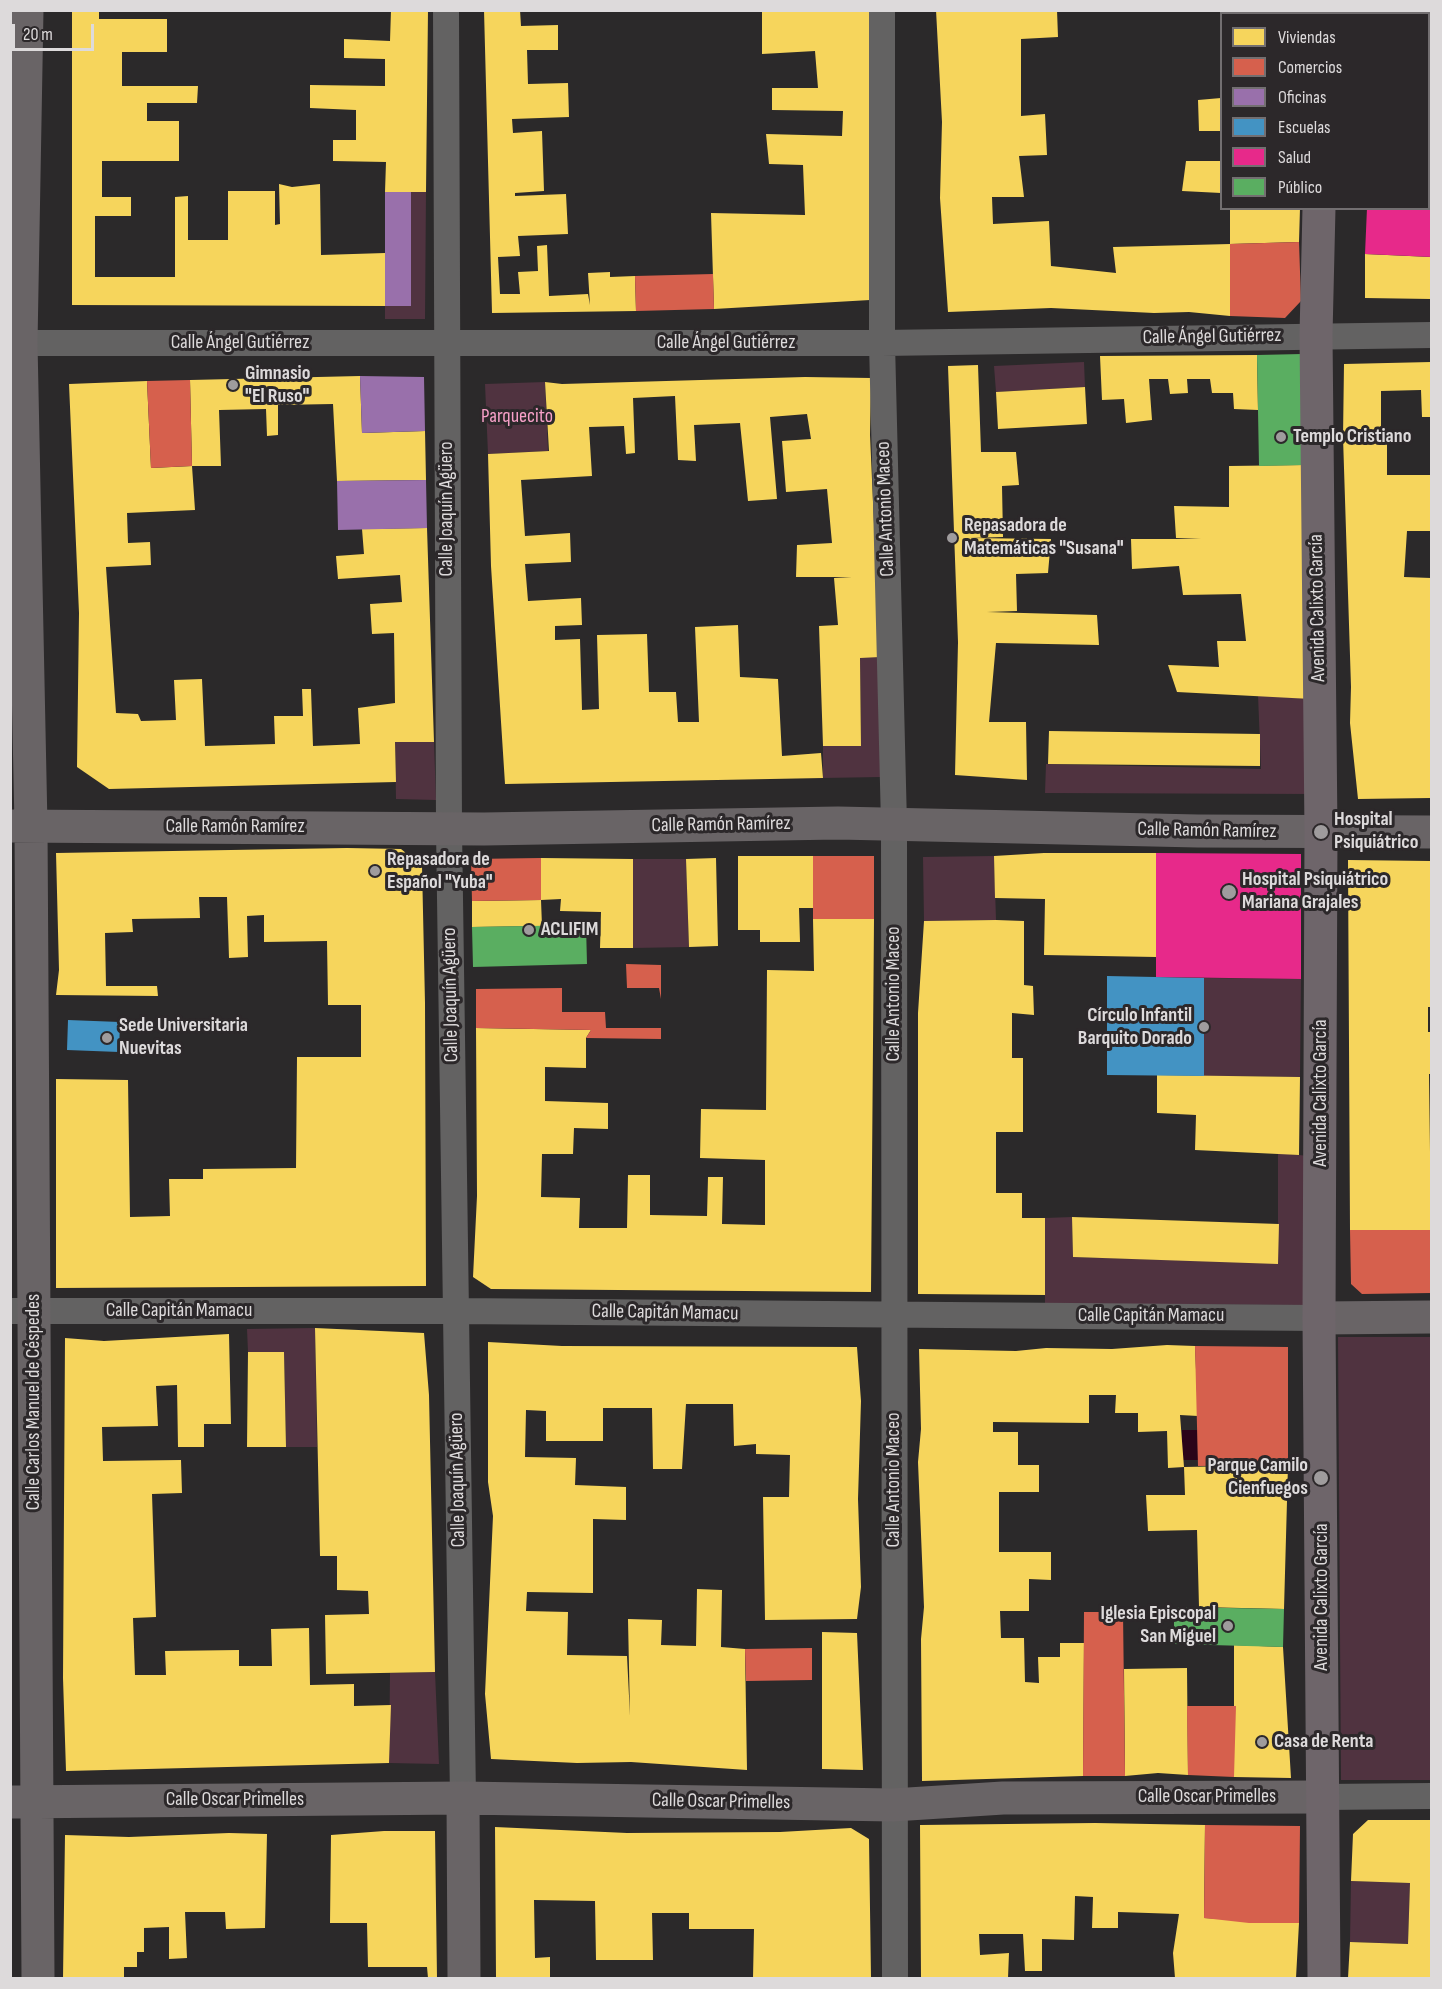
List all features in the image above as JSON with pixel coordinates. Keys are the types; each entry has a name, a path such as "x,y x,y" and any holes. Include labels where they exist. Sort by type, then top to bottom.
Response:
{"main road":[{"name":"Avenida Calixto García","path":"1319,210 1316,335 1321,832 1319,1318 1324,1978"}],"street":[{"name":"Calle Carlos Manuel de Céspedes","path":"27,10 21,343 24,1802 38,1978"},
{"name":"Calle Joaquín Agüero","path":"446,10 449,829 464,1978"},
{"name":"Calle Antonio Maceo","path":"882,10 882,343 894,824 893,1805 895,1978"},
{"name":"Calle Ángel Gutiérrez","path":"21,343 882,343 1431,335"},
{"name":"Calle Ramón Ramírez","path":"21,826 449,829 894,824 1431,832"},
{"name":"Calle Capitán Mamacu","path":"22,1311 455,1311 1319,1318"},
{"path":"1319,1318 1431,1317"},
{"name":"Calle Oscar Primelles","path":"24,1802 463,1798 893,1805 1003,1798 1431,1796"}],"green space":[{"path":"411,192 426,192 425,319 385,319 385,306 411,306"},
{"path":"1084,362 1085,387 996,392 994,366"},
{"name":"Parquecito","path":"545,382 548,451 488,454 485,384"},
{"path":"860,657 880,657 881,777 823,778 823,746 861,746"},
{"path":"1258,695 1311,699 1315,794 1045,793 1046,764 1261,769"},
{"path":"395,742 434,742 436,800 396,799"},
{"path":"994,856 996,920 924,921 923,857"},
{"path":"633,859 686,859 689,947 633,948"},
{"path":"1204,978 1301,979 1300,1077 1204,1076"},
{"path":"1278,1153 1309,1156 1307,1305 1045,1304 1045,1218 1072,1217 1073,1257 1278,1263"},
{"path":"315,1328 317,1447 286,1447 284,1352 248,1352 247,1329"},
{"name":"Parque Camilo Cienfuegos","path":"1338,1337 1431,1337 1431,1780 1341,1780"},
{"path":"435,1672 439,1764 389,1763 390,1673"},
{"path":"1351,1881 1410,1883 1408,1944 1350,1942"}],"shaded area":[{"path":"1182,1430 1197,1430 1198,1460 1182,1460"}],"building: Viviendas":[{"path":"72,10 99,10 99,19 167,19 167,52 122,52 122,86 198,86 197,103 147,103 147,121 179,121 179,161 102,161 102,197 131,197 131,216 95,216 95,277 175,277 175,197 188,196 188,240 228,240 228,191 275,191 275,225 280,224 279,184 292,187 320,184 321,255 385,253 385,306 72,305"},
{"path":"391,10 428,10 426,192 385,192 386,162 333,161 333,140 356,140 356,110 310,108 310,85 385,86 385,59 344,58 344,39 390,41"},
{"path":"484,10 520,10 521,26 558,25 558,50 527,50 528,84 568,83 569,117 512,119 513,133 542,131 544,191 515,193 515,196 566,194 568,234 518,236 520,256 498,257 500,294 520,294 518,272 538,271 537,246 547,245 549,296 588,294 590,305 588,273 610,272 610,277 635,276 636,311 492,313"},
{"path":"874,10 870,300 714,309 711,213 805,215 803,165 769,164 766,134 842,136 843,111 772,110 772,88 818,88 815,51 762,54 762,12"},
{"path":"936,10 1057,10 1058,37 1021,39 1021,116 1045,114 1047,155 1019,156 1024,197 992,197 993,224 1049,221 1051,266 1116,273 1113,247 1230,244 1230,316 1189,312 1154,313 1051,308 948,312 940,198 942,122"},
{"path":"1226,10 1250,12 1226,12"},
{"path":"1251,10 1307,10 1307,12 1251,12"},
{"path":"1369,10 1431,10 1431,174 1430,12 1368,12"},
{"path":"1220,98 1220,131 1199,131 1198,100"},
{"path":"1186,161 1220,161 1220,193 1182,191"},
{"path":"1230,210 1300,210 1299,242 1230,244"},
{"path":"1365,254 1431,257 1431,299 1365,298"},
{"path":"1257,355 1258,410 1234,409 1233,393 1212,393 1210,379 1187,379 1188,393 1170,394 1168,379 1149,379 1152,420 1126,423 1124,399 1102,400 1100,356"},
{"path":"1431,362 1431,417 1422,417 1421,390 1381,391 1381,437 1387,436 1387,475 1431,475 1431,531 1407,531 1404,577 1431,578 1431,798 1358,799 1350,723 1351,687 1343,437 1344,364"},
{"path":"978,365 981,452 1016,452 1019,485 1002,486 1003,537 969,538 1051,539 1048,573 1016,574 1017,611 987,612 1097,615 1099,645 996,643 989,722 1026,722 1027,780 955,775 958,642 948,366"},
{"path":"360,376 362,433 425,431 426,480 337,481 333,404 278,405 278,435 267,436 266,409 219,410 221,466 192,466 190,380"},
{"path":"805,377 871,378 870,435 880,657 860,658 861,746 823,746 819,626 838,625 834,578 852,577 796,577 797,545 832,543 827,489 786,492 782,441 811,439 807,414 770,417 777,499 748,501 740,423 694,425 696,461 678,460 675,396 633,398 635,453 626,454 624,426 589,427 592,476 521,480 525,536 570,533 571,562 525,564 528,601 581,598 582,625 555,626 555,640 580,639 582,710 599,709 597,635 647,634 649,692 676,692 678,722 699,722 695,627 738,625 740,677 778,679 782,756 821,753 823,778 505,784 491,566 488,454 549,451 545,382 562,384"},
{"path":"147,381 151,468 192,466 195,510 127,513 128,543 150,542 151,565 106,567 116,713 138,714 141,721 176,720 174,680 202,679 205,746 275,744 274,716 303,716 302,689 311,689 313,746 360,744 358,708 395,703 394,633 372,634 370,604 402,602 400,575 338,579 336,556 364,554 362,529 427,528 434,742 395,742 396,782 109,789 77,767 79,613 69,384"},
{"path":"1085,387 1087,424 998,429 996,392"},
{"path":"1304,465 1311,699 1177,692 1168,665 1219,667 1217,641 1246,641 1241,594 1183,595 1179,566 1132,569 1131,539 1201,539 1176,538 1174,506 1229,507 1229,466"},
{"path":"1049,731 1260,734 1260,766 1048,764"},
{"path":"401,849 422,866 426,1286 56,1288 56,1079 128,1080 130,1217 170,1216 169,1179 203,1179 203,1169 296,1168 297,1057 361,1057 361,1005 328,1005 327,941 264,942 264,915 247,916 248,957 229,958 227,897 199,897 200,918 132,919 133,932 105,933 106,986 157,986 158,996 56,995 59,970 56,853"},
{"path":"1044,853 1156,853 1156,957 1044,955 1045,899 995,898 994,856"},
{"path":"738,856 813,856 814,908 799,908 800,942 760,942 760,930 738,930"},
{"path":"541,858 633,859 633,948 600,948 601,912 560,911 561,899 541,900"},
{"path":"716,858 718,946 689,947 686,859"},
{"path":"1348,860 1431,861 1431,1007 1428,1007 1428,1032 1431,1032 1431,1074 1429,1074 1431,1230 1350,1230"},
{"path":"541,900 542,926 472,927 472,901"},
{"path":"813,919 874,919 871,1292 491,1289 473,1277 477,1196 476,1028 591,1030 586,1038 586,1068 545,1067 545,1101 608,1103 608,1129 574,1128 573,1154 542,1154 541,1197 580,1198 579,1228 627,1228 628,1175 650,1175 650,1215 707,1216 708,1177 723,1177 722,1224 765,1225 765,1160 700,1158 701,1109 766,1110 767,970 814,971"},
{"path":"924,921 1024,921 1024,985 1033,986 1034,1015 1012,1013 1012,1058 1023,1058 1023,1132 996,1132 996,1193 1022,1193 1022,1218 1045,1218 1045,1295 918,1294 918,1013"},
{"path":"1157,1075 1300,1077 1299,1155 1195,1150 1196,1115 1157,1113"},
{"path":"1072,1217 1279,1224 1278,1264 1073,1257"},
{"path":"315,1328 424,1333 429,1395 435,1672 326,1674 325,1615 369,1614 368,1591 337,1590 337,1556 320,1556"},
{"path":"229,1334 231,1424 204,1424 204,1447 178,1447 177,1385 156,1386 158,1426 102,1427 103,1461 181,1460 182,1493 152,1494 156,1617 133,1618 135,1675 166,1675 165,1651 239,1650 239,1666 272,1666 271,1629 309,1628 310,1685 354,1684 354,1706 391,1705 389,1763 66,1771 63,1678 65,1338 104,1341"},
{"path":"488,1342 562,1346 857,1347 861,1401 858,1499 861,1587 857,1619 765,1620 763,1497 789,1497 790,1455 756,1454 756,1444 734,1446 733,1404 686,1404 682,1469 653,1469 652,1408 603,1408 603,1441 546,1441 546,1411 526,1410 525,1457 576,1458 575,1485 626,1487 626,1520 593,1519 593,1593 527,1592 526,1611 568,1612 567,1655 627,1656 630,1716 628,1619 662,1620 661,1645 696,1646 697,1589 722,1590 721,1647 745,1649 747,1770 631,1762 577,1763 491,1759 485,1694 493,1516 488,1482"},
{"path":"1167,1345 1195,1346 1198,1416 1180,1415 1184,1467 1168,1468 1167,1431 1138,1432 1138,1413 1115,1413 1116,1395 1089,1395 1089,1423 993,1422 993,1432 1018,1432 1018,1465 1039,1465 1039,1492 999,1492 999,1552 1051,1552 1051,1580 1029,1579 1029,1611 1000,1611 1001,1638 1024,1638 1025,1682 1039,1683 1038,1657 1060,1657 1060,1643 1084,1643 1083,1776 922,1781 921,1639 924,1607 918,1462 921,1429 919,1349 1016,1351 1046,1348 1112,1349"},
{"path":"248,1352 284,1352 286,1447 247,1447"},
{"path":"1288,1465 1284,1609 1199,1607 1197,1530 1148,1531 1146,1495 1185,1495 1184,1467"},
{"path":"822,1632 857,1633 863,1770 822,1769"},
{"name":"Casa de Renta","path":"1234,1645 1283,1647 1291,1778 1234,1777"},
{"path":"1187,1668 1188,1775 1158,1773 1125,1776 1124,1669"},
{"path":"1368,1820 1431,1820 1431,1978 1348,1978 1350,1942 1408,1944 1410,1883 1351,1881 1353,1834"},
{"path":"1095,1823 1205,1825 1204,1918 1299,1923 1296,1978 1175,1978 1173,1953 1179,1914 1118,1912 1118,1928 1092,1928 1093,1897 1075,1896 1074,1940 1042,1939 1042,1971 1025,1971 1023,1934 979,1934 980,1955 1009,1953 1008,1978 921,1978 920,1825"},
{"path":"495,1827 627,1833 780,1832 851,1828 869,1839 871,1978 753,1978 754,1929 689,1929 689,1913 652,1913 653,1960 596,1960 595,1901 534,1900 535,1958 550,1957 550,1978 496,1978"},
{"path":"384,1831 435,1831 437,1978 428,1978 427,1967 368,1967 367,1923 330,1923 331,1835"},
{"path":"229,1833 267,1834 265,1928 226,1929 225,1912 185,1912 187,1958 169,1959 169,1927 144,1928 144,1952 137,1952 137,1967 124,1967 124,1978 63,1978 65,1835 129,1837"}],"building: Comercios":[{"path":"1299,242 1301,301 1285,318 1230,316 1230,244"},
{"path":"713,274 714,309 636,311 635,276"},
{"path":"190,380 192,466 151,468 147,381"},
{"path":"813,856 874,856 874,919 813,919"},
{"path":"541,858 541,900 472,901 471,859"},
{"path":"626,964 661,965 661,999 659,988 627,988"},
{"path":"562,988 562,1012 605,1012 606,1028 661,1028 661,1039 586,1038 591,1030 476,1028 476,989"},
{"path":"1350,1230 1432,1230 1432,1293 1362,1294 1351,1284"},
{"path":"1195,1346 1288,1347 1288,1465 1198,1466"},
{"path":"1084,1612 1123,1612 1125,1776 1083,1776"},
{"path":"812,1648 812,1680 746,1681 745,1649"},
{"path":"1187,1706 1236,1706 1234,1777 1188,1775"},
{"path":"1205,1825 1300,1826 1299,1923 1249,1923 1204,1918"}],"building: Oficinas":[{"path":"385,192 411,192 411,306 385,306"},
{"path":"360,376 424,377 425,431 362,433"},
{"path":"426,480 427,528 338,530 337,481"}],"building: Escuelas":[{"path":"1107,976 1204,978 1204,1076 1107,1075"},
{"path":"68,1020 120,1022 119,1052 67,1050"}],"building: Salud":[{"path":"1430,174 1432,174 1432,257 1365,254 1367,210 1430,210"},
{"name":"Hospital Psiquiátrico Mariana Grajales","path":"1156,853 1301,854 1301,979 1156,977"}],"building: Público":[{"name":"Templo Cristiano","path":"1302,354 1304,465 1259,466 1257,355"},
{"path":"586,925 587,964 473,967 472,927"},
{"name":"Iglesia Episcopal San Miguel","path":"1174,1607 1284,1609 1283,1647 1174,1644"}],"place":[{"name":"Gimnasio \"El Ruso\"","path":"233,385"},
{"name":"Templo Cristiano","path":"1281,437"},
{"name":"Repasadora de Matemáticas \"Susana\"","path":"952,538"},
{"name":"Hospital Psiquiátrico","path":"1321,832"},
{"name":"Repasadora de Español \"Yuba\"","path":"375,871"},
{"name":"Hospital Psiquiátrico Mariana Grajales","path":"1229,892"},
{"name":"ACLIFIM","path":"529,930"},
{"name":"Círculo Infantil Barquito Dorado","path":"1204,1027"},
{"name":"Sede Universitaria Nuevitas","path":"107,1038"},
{"name":"Parque Camilo Cienfuegos","path":"1321,1478"},
{"name":"Iglesia Episcopal San Miguel","path":"1228,1626"},
{"name":"Casa de Renta","path":"1262,1742"}]}
